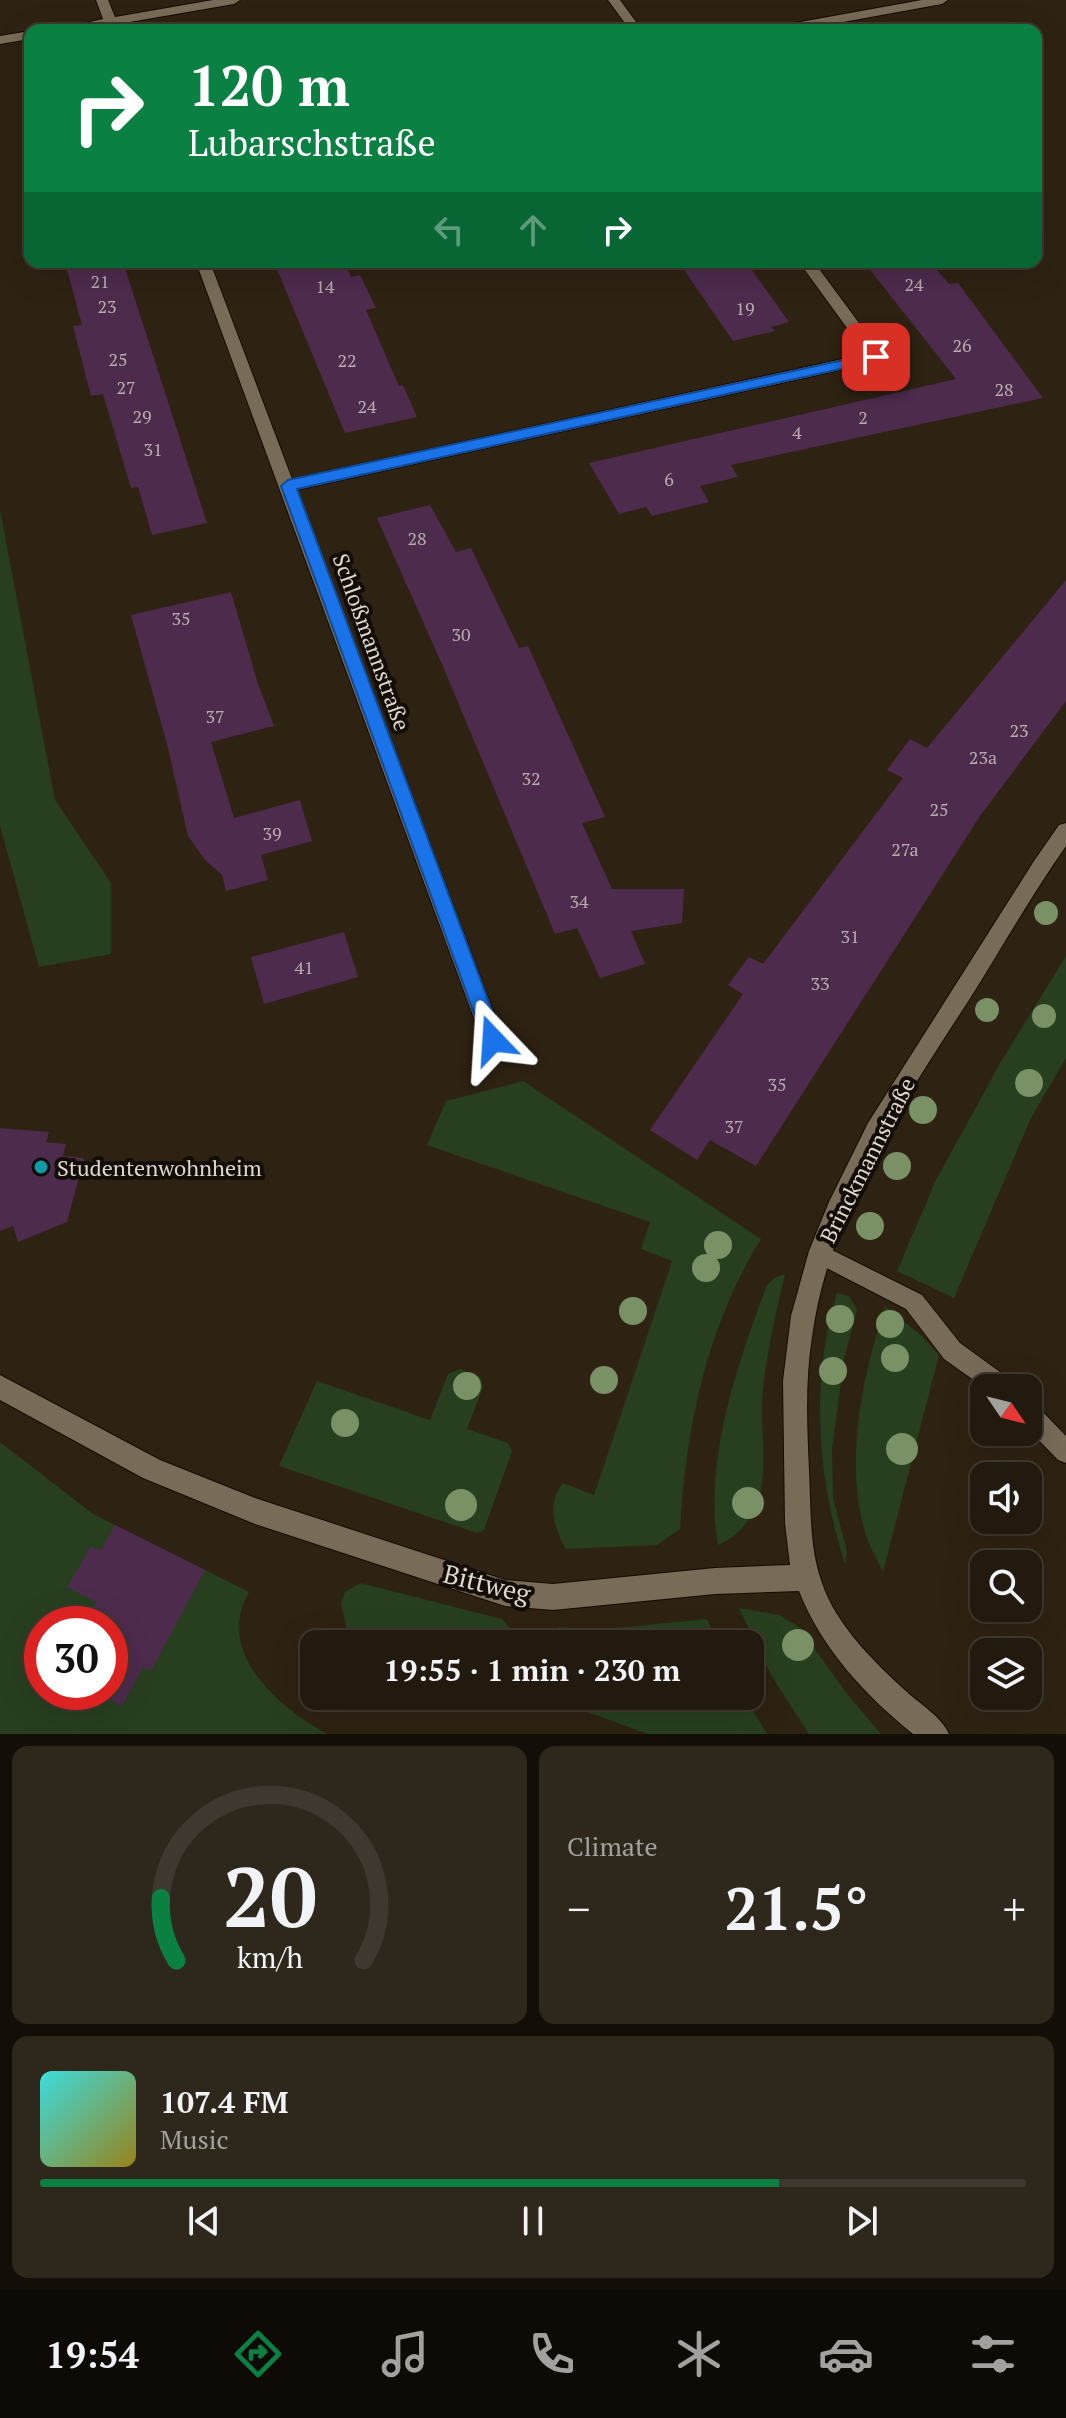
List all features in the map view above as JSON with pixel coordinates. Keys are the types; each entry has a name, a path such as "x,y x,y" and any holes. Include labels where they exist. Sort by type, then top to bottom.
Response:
{"street":[{"path":"102,0 112,24"},
{"path":"122,24 234,0"},
{"path":"614,0 632,24"},
{"path":"811,24 942,0"},
{"path":"0,40 24,36"},
{"name":"Schloßmannstraße","path":"205,268 493,1040"},
{"path":"288,486 876,357 810,268"},
{"name":"Brinckmannstraße","path":"807,1578 801,1543 793,1402 797,1349 820,1254 891,1102 1066,831"},
{"name":"Bittweg","path":"0,1387 152,1469 241,1505 505,1593 553,1597 715,1581 807,1578"},
{"path":"807,1578 827,1620 850,1651 907,1713 935,1734"}],"lane":[{"path":"820,1254 914,1302 952,1351 984,1374"},
{"path":"1042,1427 1066,1452"}],"green space":[{"path":"0,510 55,800 111,883 111,954 39,967 0,826"},
{"path":"1066,956 1066,1058 1031,1118 954,1298 897,1271 936,1180 1002,1060"},
{"path":"523,1081 761,1239 726,1307 702,1378 688,1453 680,1529 657,1545 566,1549 555,1525 553,1507 563,1483 594,1495 672,1261 641,1249 650,1222 427,1145 446,1101"},
{"path":"785,1274 763,1386 761,1489 747,1522 731,1538 718,1545 715,1480 726,1413 767,1285"},
{"path":"837,1293 849,1296 857,1310 844,1359 832,1450 833,1498 847,1551 845,1564 828,1497 820,1429 823,1361"},
{"path":"885,1306 922,1336 939,1355 883,1572 867,1537 859,1504 856,1447 863,1389"},
{"path":"460,1369 480,1377 483,1387 467,1429 508,1443 512,1451 484,1530 477,1533 279,1466 317,1381 430,1420 448,1374"},
{"path":"0,1442 93,1514 249,1592 240,1614 240,1636 245,1656 272,1693 289,1709 327,1734 0,1734"},
{"path":"360,1583 502,1619 511,1630 347,1630 341,1603 345,1592"},
{"path":"739,1608 779,1615 798,1626 848,1695 881,1734 809,1734 764,1660 764,1630 750,1630"},
{"path":"707,1619 712,1630 595,1630"},
{"path":"559,1627 595,1630 557,1630"},
{"path":"581,1710 752,1710 767,1734 648,1734"}],"building":[{"path":"67,268 125,268 207,523 152,535 138,487 131,488 103,394 91,396 73,326 82,325"},
{"path":"276,268 347,268 351,277 360,275 376,308 366,310 399,386 403,385 417,417 345,433"},
{"path":"750,268 789,322 771,327 775,331 733,341 684,270"},
{"path":"869,268 935,268 949,284 958,283 1043,398 731,465 738,477 700,486 709,502 652,516 646,507 619,514 589,463 956,379"},
{"path":"430,505 456,552 471,548 519,648 528,646 605,817 582,823 612,889 684,889 682,923 631,931 645,964 600,978 577,928 555,934 377,518"},
{"path":"1066,580 1066,701 980,816 756,1166 710,1140 697,1160 650,1130 743,994 728,985 749,957 763,964 903,778 887,770 910,739 927,748"},
{"path":"231,592 258,684 274,726 211,742 234,818 300,800 312,841 261,855 268,880 226,891 222,875 205,860 188,836 168,748 131,615"},
{"path":"344,932 358,977 264,1004 251,957"},
{"name":"Studentenwohnheim","path":"0,1128 49,1132 46,1142 66,1144 63,1156 84,1158 67,1222 18,1242 13,1226 0,1231"},
{"path":"115,1525 205,1570 151,1671 143,1667 128,1695 128,1606 94,1606 96,1602 67,1587 91,1546 100,1551"}],"place":[{"name":"Studentenwohnheim","path":"41,1167"}],"route":[{"path":"493,1040 288,486 876,357"}]}
